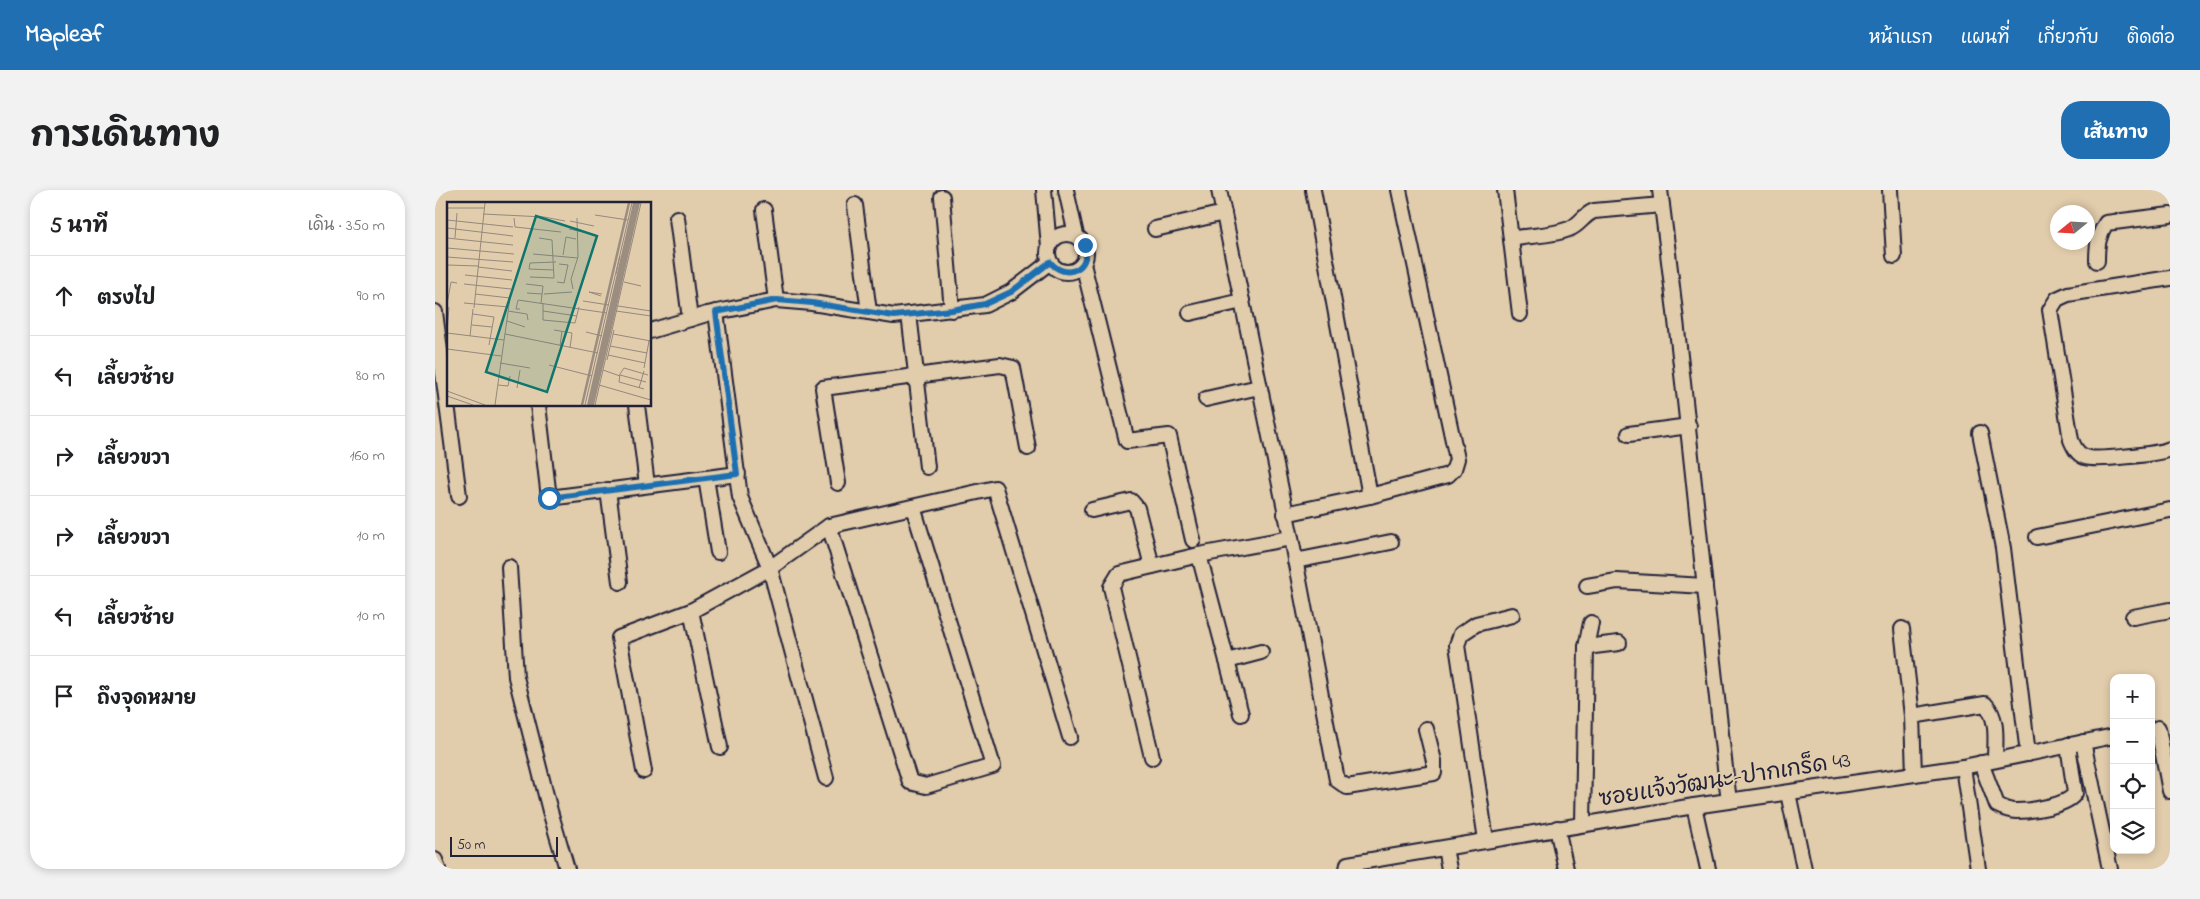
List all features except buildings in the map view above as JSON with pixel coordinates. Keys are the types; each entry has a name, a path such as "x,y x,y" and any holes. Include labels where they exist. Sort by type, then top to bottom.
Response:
{"street":[{"path":"1044,190 1049,247 1048,257 1050,262 1059,270 1066,272 1072,271 1083,264"},
{"path":"1066,190 1076,235 1085,245 1086,251 1083,264 1127,441 1169,436 1193,540"},
{"path":"1219,190 1291,538 1337,780 1347,787 1434,773 1434,761 1426,729"},
{"path":"1313,190 1370,496"},
{"path":"1285,514 1370,496 1448,475 1454,469 1457,459 1399,190"},
{"path":"1505,190 1520,314"},
{"path":"1659,190 1689,426 1729,801"},
{"path":"1890,190 1894,256"},
{"path":"942,198 952,310"},
{"path":"855,205 869,312"},
{"path":"1511,239 1562,232 1576,226 1584,215 1594,211 1662,205"},
{"path":"764,210 777,300"},
{"path":"1155,229 1224,213"},
{"path":"2097,261 2097,245 2101,231 2107,223 2170,215"},
{"path":"677,218 690,319"},
{"path":"1049,247 1057,236 1069,233 1076,235"},
{"path":"651,331 716,312 777,300 812,303 894,316 952,310 985,304 1011,292 1050,262"},
{"path":"2170,278 2068,294 2057,299 2051,310 2071,440 2077,452 2085,457 2099,459 2170,449"},
{"path":"1190,313 1242,301"},
{"path":"435,312 443,393 459,496"},
{"path":"716,312 741,497 770,568 826,778"},
{"path":"909,314 927,467"},
{"path":"838,483 823,388 1000,365 1013,368 1028,448"},
{"path":"1206,399 1259,387"},
{"path":"538,406 549,498 737,474"},
{"path":"637,406 647,485"},
{"path":"1629,434 1689,426"},
{"path":"1980,433 2003,548 2028,754"},
{"path":"706,478 719,552"},
{"path":"644,771 619,638 691,612 770,568 829,526 995,488 1070,737"},
{"path":"608,490 620,582"},
{"path":"1092,510 1131,501 1137,508 1152,566"},
{"path":"829,526 910,782 926,786 993,766 913,507"},
{"path":"2037,537 2170,510"},
{"path":"1151,757 1111,587 1119,574 1199,555 1291,538"},
{"path":"1295,561 1391,542"},
{"path":"1199,555 1241,714"},
{"path":"509,566 516,677 550,811 567,869"},
{"path":"1587,586 1617,581 1705,586"},
{"path":"2133,617 2170,610"},
{"path":"691,612 721,747"},
{"path":"1486,840 1457,645 1461,634 1476,624 1512,615"},
{"path":"1583,824 1587,647 1591,623"},
{"path":"1902,629 1912,716 1914,774"},
{"path":"1587,647 1619,643"},
{"path":"1227,661 1261,652"},
{"path":"1912,716 1985,704 1990,710 1995,725 1988,762 1991,794 1997,805 2005,810 2015,811 2067,802 2075,793 2068,745"},
{"path":"2160,728 2170,791"},
{"name":"ซอยแจ้งวัฒนะ-ปากเกร็ด 43","path":"1347,869 1348,864 1486,840 1694,806 1963,767 2110,737"},
{"path":"2083,742 2110,869"},
{"path":"1963,767 1978,869"},
{"path":"1788,793 1804,869"},
{"path":"1694,806 1708,869"},
{"path":"1557,828 1565,869"},
{"path":"1445,848 1449,869"},
{"path":"435,860 438,869"}],"route":[{"path":"549,498 737,474 716,312 777,300 812,303 894,316 952,310 985,304 1011,292 1050,262 1059,270 1072,271 1083,264 1086,251 1085,245"}]}
